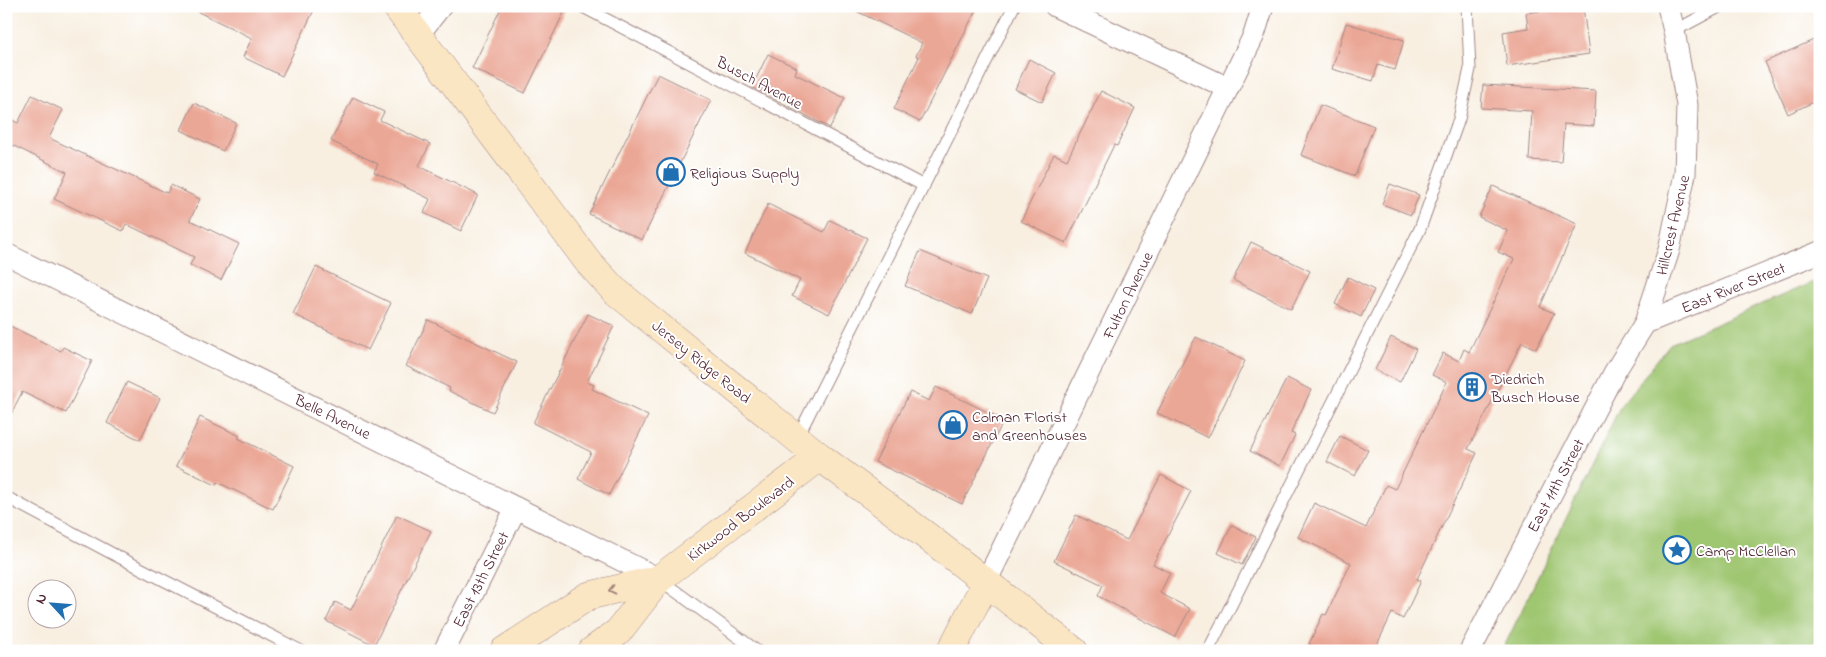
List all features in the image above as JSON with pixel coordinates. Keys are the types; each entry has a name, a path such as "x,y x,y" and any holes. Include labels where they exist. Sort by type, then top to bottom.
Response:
{"street":[{"name":"Jersey Ridge Road","path":"396,6 589,263 614,290 796,439 986,582 1074,651"},
{"path":"418,35 441,6"},
{"path":"1055,6 1228,88"},
{"name":"Fulton Avenue","path":"986,582 1254,34 1263,6"},
{"name":"Hillcrest Avenue","path":"1645,323 1669,250 1685,174 1687,105 1668,6"},
{"name":"East River Street","path":"1645,323 1820,252"},
{"name":"Belle Avenue","path":"6,254 660,579"},
{"name":"East 11th Street","path":"1470,651 1614,373 1645,323"},
{"name":"Kirkwood Boulevard","path":"592,651 618,632 660,579 820,457"},
{"name":"East 13th Street","path":"444,651 516,508"},
{"name":"Kirkwood Boulevard","path":"504,651 588,596 660,579"},
{"path":"952,651 986,582"}],"lane":[{"name":"Busch Avenue","path":"581,6 924,186"},
{"path":"796,439 1014,6"},
{"path":"1208,651 1420,229 1459,119 1470,69 1467,6"},
{"path":"1674,32 1721,6"},
{"path":"6,497 301,651"},
{"path":"660,579 757,651"}],"green space":[{"path":"1820,279 1820,651 1502,651 1621,405 1670,344"}],"building":[{"path":"186,6 316,6 282,76 243,57 252,38"},
{"path":"502,6 567,6 525,93 472,68"},
{"path":"846,6 978,6 920,122 894,109 919,57 916,56 922,43"},
{"path":"1583,6 1589,54 1507,66 1503,32 1528,28 1526,13"},
{"path":"1346,23 1404,40 1395,70 1378,65 1373,81 1332,69"},
{"path":"1820,37 1820,99 1788,114 1765,62"},
{"path":"768,54 797,68 795,74 845,98 830,128 752,87"},
{"path":"1029,59 1056,73 1042,102 1015,89"},
{"path":"658,74 711,100 642,240 589,214"},
{"path":"1483,85 1596,91 1594,126 1564,124 1561,162 1529,160 1532,111 1481,108"},
{"path":"1101,91 1135,108 1117,146 1114,145 1066,243 1021,221 1054,154 1067,160"},
{"path":"32,95 63,110 49,138 167,193 171,185 200,199 190,220 239,244 221,280 190,265 194,257 126,224 123,231 54,199 67,172 6,142 6,117 18,123"},
{"path":"353,97 384,112 380,120 430,144 419,166 478,195 461,231 424,213 430,199 374,172 378,164 331,141"},
{"path":"194,103 236,123 223,151 181,130"},
{"path":"1320,105 1374,126 1355,176 1301,155"},
{"path":"1390,184 1419,195 1411,215 1382,204"},
{"path":"1493,186 1577,224 1540,307 1554,313 1536,349 1522,342 1468,449 1477,453 1417,579 1421,581 1403,619 1392,613 1374,651 1322,651 1309,644 1323,614 1326,615 1351,563 1298,537 1314,503 1366,528 1386,485 1395,489 1447,382 1432,375 1443,353 1459,361 1464,349 1469,352 1514,259 1498,252 1508,231 1479,217"},
{"path":"768,204 824,232 830,220 867,238 829,314 792,296 800,280 745,253"},
{"path":"1251,242 1310,271 1291,309 1233,280"},
{"path":"920,251 987,279 972,314 905,286"},
{"path":"316,267 391,303 368,350 293,314"},
{"path":"1348,277 1374,290 1361,317 1335,304"},
{"path":"588,314 614,326 587,382 594,385 592,389 648,416 609,495 578,479 591,452 533,423"},
{"path":"428,320 517,362 493,412 449,391 450,388 406,366"},
{"path":"6,324 61,351 63,347 92,361 66,413 22,392 6,424"},
{"path":"1196,337 1245,361 1208,438 1157,413"},
{"path":"1391,337 1416,349 1400,382 1375,370"},
{"path":"1287,378 1311,390 1291,433 1295,435 1280,466 1250,451"},
{"path":"127,382 160,398 140,440 107,423"},
{"path":"936,387 1004,420 962,504 875,462 910,392 929,401"},
{"path":"200,417 240,436 238,438 294,466 273,509 217,482 216,485 176,466"},
{"path":"1340,436 1368,450 1355,476 1327,462"},
{"path":"1161,475 1191,491 1153,564 1170,573 1160,593 1190,609 1175,637 1098,596 1103,585 1054,561 1076,515 1127,540"},
{"path":"397,515 431,531 374,645 326,621 335,602 351,610"},
{"path":"1232,525 1256,537 1242,565 1218,553"}],"place":[{"name":"Religious Supply","path":"671,172"},
{"name":"Diedrich Busch House","path":"1472,387"},
{"name":"Colman Florist and Greenhouses","path":"953,425"},
{"name":"Camp McClellan","path":"1677,550"}]}
